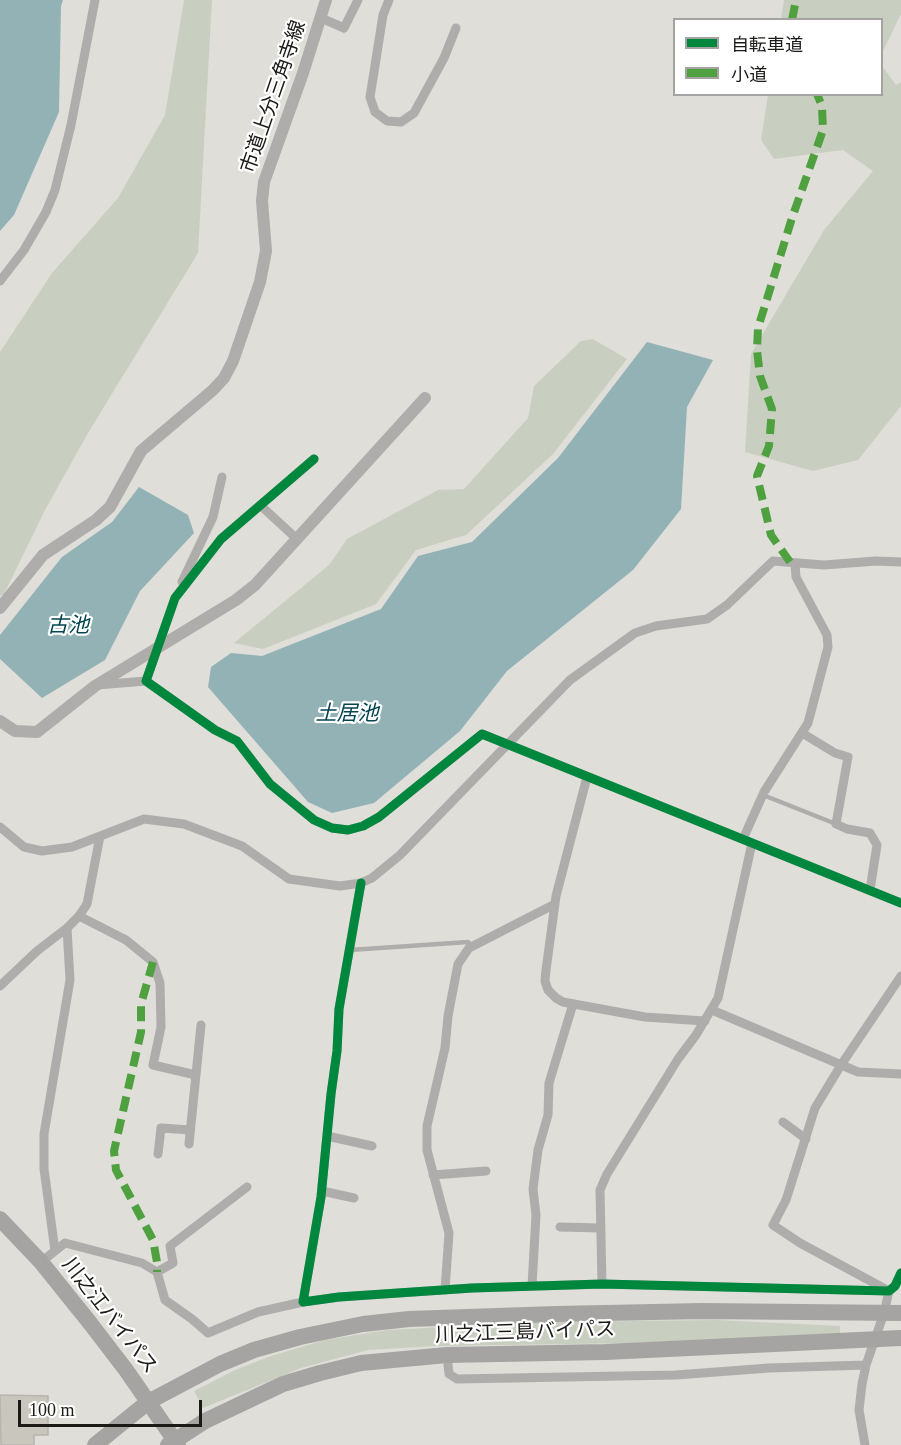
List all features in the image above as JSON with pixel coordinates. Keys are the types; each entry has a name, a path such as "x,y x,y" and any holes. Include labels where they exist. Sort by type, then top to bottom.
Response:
{"highway":[{"name":"川之江バイパス","path":"0,1219 41,1262 90,1323 148,1402 173,1443"},
{"name":"川之江三島バイパス","path":"95,1445 148,1402 220,1364 254,1350 300,1337 363,1324 409,1319 702,1311 901,1313"},
{"name":"川之江三島バイパス","path":"173,1443 205,1421 283,1384 362,1363 447,1355 605,1352 901,1338"}],"street":[{"path":"0,281 24,250 46,212 55,190 71,125 95,0"},
{"name":"市道上分三角寺線","path":"0,608 43,555 96,520 110,507 141,451 224,378 233,361 260,282 266,251 262,201 264,183 326,0"},
{"path":"321,18 344,27 358,0"},
{"path":"389,0 383,15 370,97 375,112 387,121 401,122 414,112 444,58 456,27"},
{"path":"0,721 15,731 38,732 95,686 242,595 255,585 425,398"},
{"path":"175,598 221,539 314,459"},
{"path":"146,681 175,598 213,517 222,477"},
{"path":"260,505 297,539"},
{"path":"0,827 24,847 42,851 72,847 144,819 184,824 242,846 289,879 340,886 361,883 372,878 400,855 570,680 635,633 656,626 707,619 727,605 773,561 824,565 876,561 901,562"},
{"path":"602,1284 600,1190 607,1174 718,998 747,841 763,795 808,723 828,646 827,635 796,577 795,562"},
{"path":"95,686 146,681 215,730 237,741 270,783 314,820 332,828 348,830 363,826 379,817 482,734 901,903"},
{"path":"802,733 835,753 848,757 836,824 846,829 870,833 877,844 870,890"},
{"path":"587,777 555,904 545,981 548,990 555,998 573,1004 645,1017 705,1021"},
{"path":"2,980 79,916 87,904 100,836"},
{"path":"303,1302 322,1191 337,1051 339,1008 361,883"},
{"path":"445,1290 449,1233 427,1150 427,1126 445,1048 448,1016 458,964 470,948 555,904"},
{"path":"79,916 126,940 153,962 160,983 161,1028 153,1065 196,1075"},
{"path":"55,1251 44,1169 44,1134 70,980 67,928"},
{"path":"889,1291 800,1243 773,1225 786,1200 815,1108 901,976"},
{"path":"531,1286 536,1215 533,1189 538,1149 548,1115 549,1083 573,1004"},
{"path":"712,1010 858,1072 901,1074"},
{"path":"189,1144 201,1025"},
{"path":"783,1122 806,1139"},
{"path":"158,1154 160,1128 190,1130"},
{"path":"327,1136 372,1146"},
{"path":"433,1175 486,1171"},
{"path":"157,1272 173,1263 170,1246 247,1187"},
{"path":"322,1191 354,1198"},
{"path":"560,1227 600,1228"},
{"path":"41,1262 65,1243 142,1263 157,1272 165,1300 192,1318 208,1334 258,1312 303,1302 339,1297 445,1290 602,1284 889,1291"},
{"path":"865,1445 859,1410 866,1365 889,1291 895,1286 901,1273"},
{"path":"447,1355 449,1374 457,1379 676,1375 769,1368 866,1365"}],"lane":[{"path":"763,795 836,824"},
{"path":"350,950 468,942 474,946"}],"green space":[{"path":"184,0 212,0 198,253 88,433 45,510 4,594 0,596 0,352 52,273 118,198 165,115"},
{"path":"784,0 901,0 901,14 883,51 883,18 781,18"},
{"path":"883,67 896,85 901,82 901,406 858,460 813,471 745,452 751,354 824,230 873,171 843,150 774,159 761,140 768,96 883,96"},
{"path":"593,339 627,359 553,454 466,535 416,550 376,604 263,649 234,643 329,565 347,539 438,490 464,489 528,418 534,386 581,341"},
{"path":"718,1320 840,1326 840,1334 629,1343 436,1346 368,1350 301,1368 203,1408 194,1391 235,1370 271,1356 325,1340 387,1330 540,1322"}],"water":[{"path":"0,0 63,0 59,112 14,215 0,231"},
{"name":"土居池","path":"647,342 713,360 687,407 681,509 633,570 507,671 460,731 374,803 332,813 308,802 208,687 211,667 231,653 262,656 381,609 418,556 472,542 558,458"},
{"name":"古池","path":"139,487 188,515 194,533 140,591 105,660 42,698 0,659 0,635 62,557 112,522"}],"building":[{"path":"0,1395 48,1396 48,1435 34,1435 34,1445 1,1445"}],"marked path":[{"path":"792,18 796,0"},
{"path":"790,562 771,535 757,476 769,446 772,409 760,376 757,350 758,328 792,218 823,130 822,106 818,96"},
{"path":"153,962 141,1004 141,1032 114,1151 116,1170 153,1240 157,1272"}],"cycle path":[{"path":"314,459 221,539 175,598 146,681 215,730 237,741 270,784 314,820 332,828 348,830 363,826 379,817 482,734 901,903"},
{"path":"361,883 339,1009 337,1051 321,1197 303,1302 339,1297 472,1288 602,1284 889,1291 895,1286 901,1273"}]}
